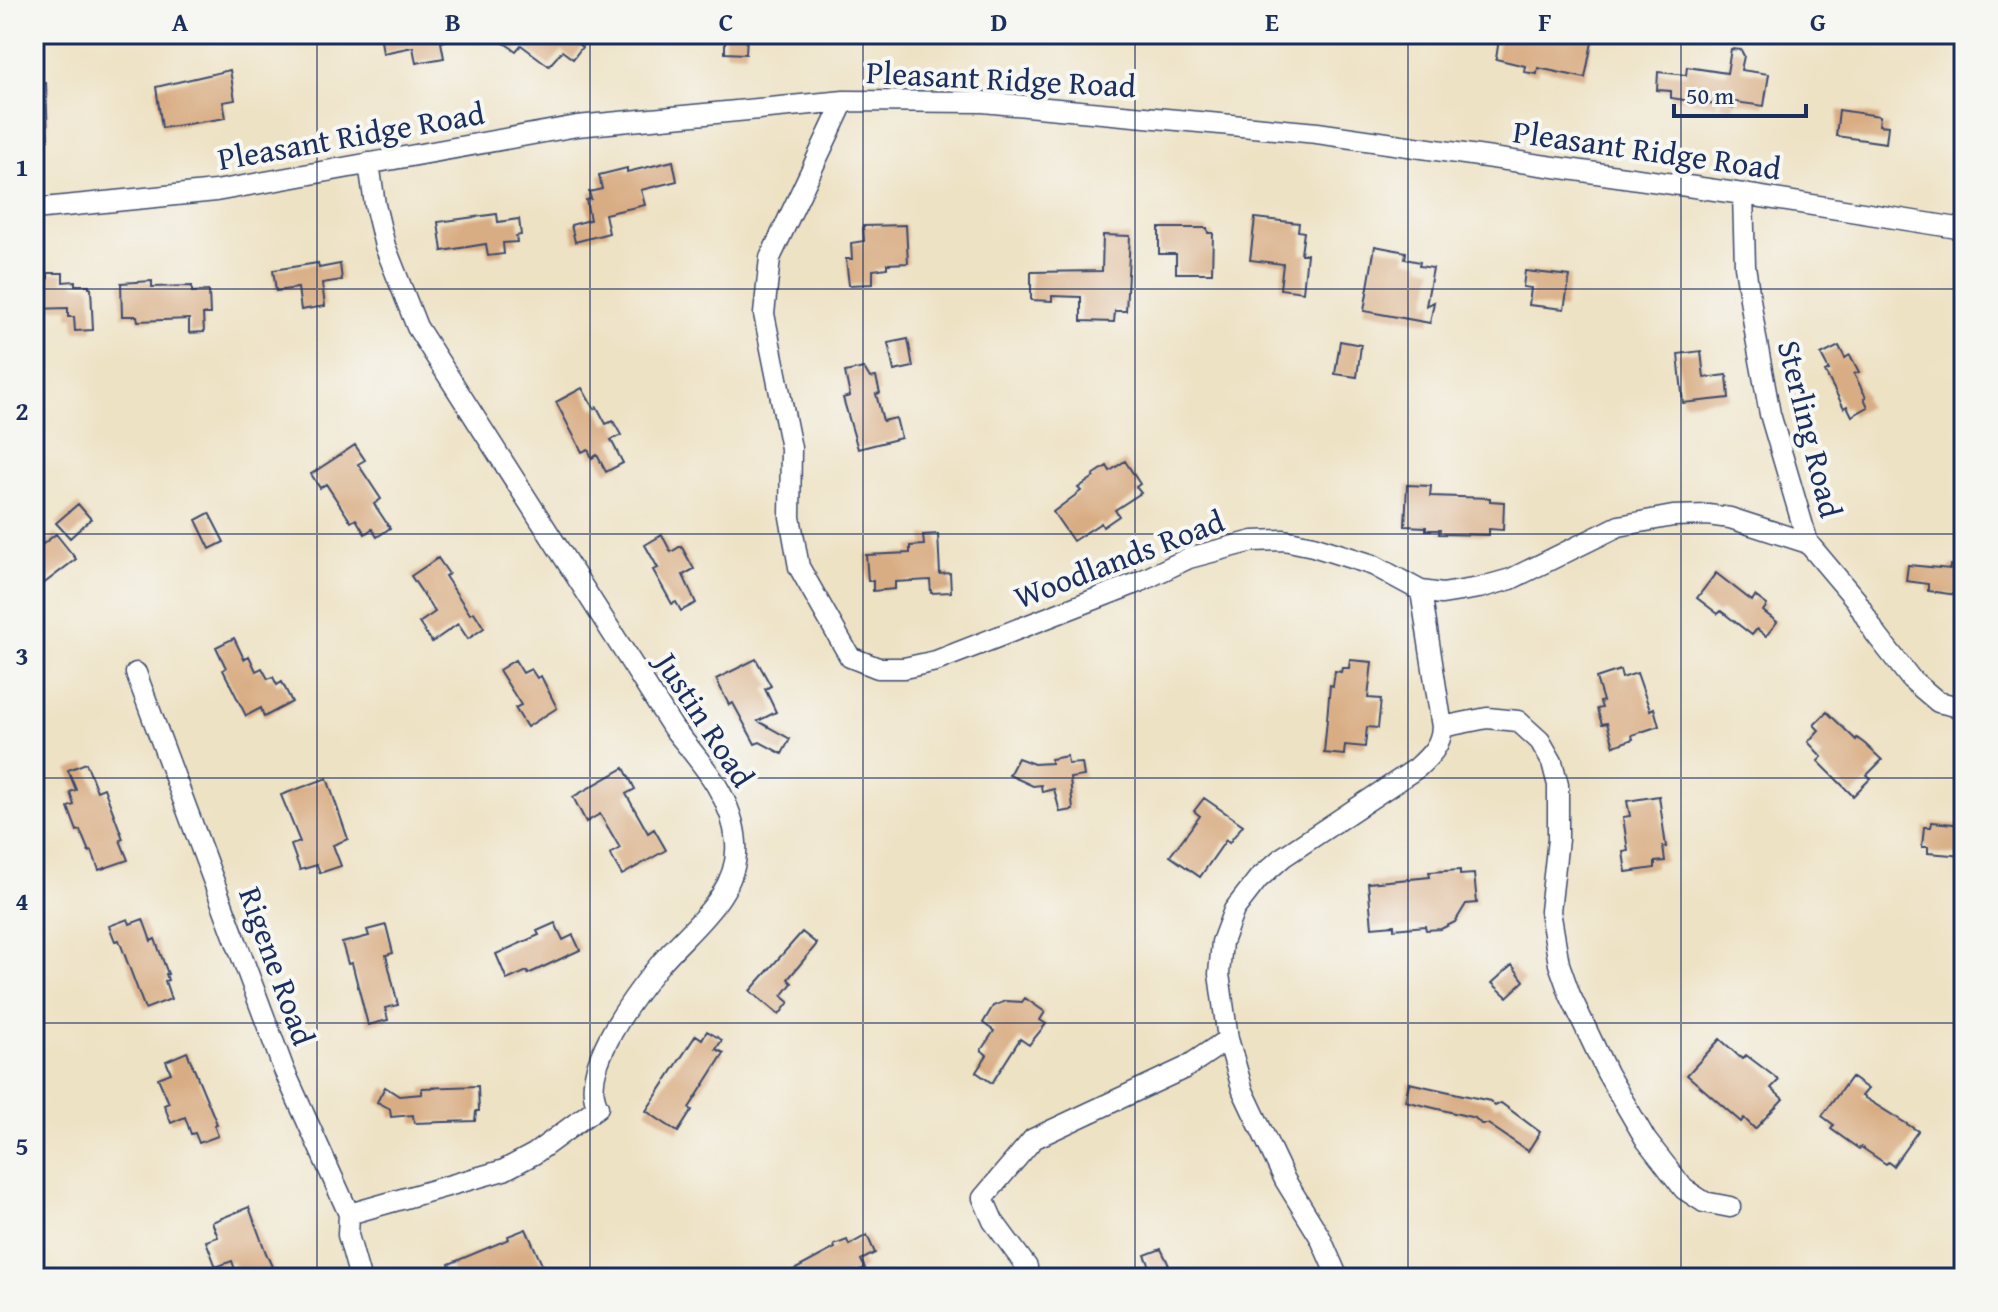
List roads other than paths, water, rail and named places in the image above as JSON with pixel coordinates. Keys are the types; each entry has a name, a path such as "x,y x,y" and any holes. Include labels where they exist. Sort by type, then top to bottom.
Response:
{"street":[{"name":"Pleasant Ridge Road","path":"34,209 216,191 577,126 844,101 983,102 1317,133 1964,229"},
{"name":"Woodlands Road","path":"844,101 770,258 764,314 791,448 790,517 799,567 850,657 878,668 904,668 936,661 1139,582 1189,558 1253,541 1284,540 1313,546 1373,565 1421,591"},
{"name":"Justin Road","path":"349,1214 504,1170 534,1154 598,1107 595,1103 594,1078 598,1060 610,1037 660,964 703,919 725,890 734,869 737,846 734,825 707,770 673,728 417,327 385,246 369,163"},
{"name":"Sterling Road","path":"1743,194 1745,266 1770,414 1808,543 1856,600 1875,633 1911,679 1938,702 1964,708"},
{"path":"1338,1278 1320,1237 1285,1180 1243,1091 1228,1039 1219,974 1222,942 1234,910 1258,879 1283,857 1417,768 1434,753 1442,727 1421,591 1442,594 1511,579 1619,526 1673,516 1730,518 1808,543"},
{"name":"Rigene Road","path":"136,673 284,1070 349,1214 348,1235 360,1278"},
{"path":"1442,727 1487,718 1518,721 1540,741 1552,762 1558,785 1558,839 1550,911 1559,964 1570,995 1607,1073 1646,1140 1684,1189 1704,1202 1730,1207"},
{"path":"1027,1267 993,1221 983,1198 1033,1139 1185,1068 1228,1039"}]}
